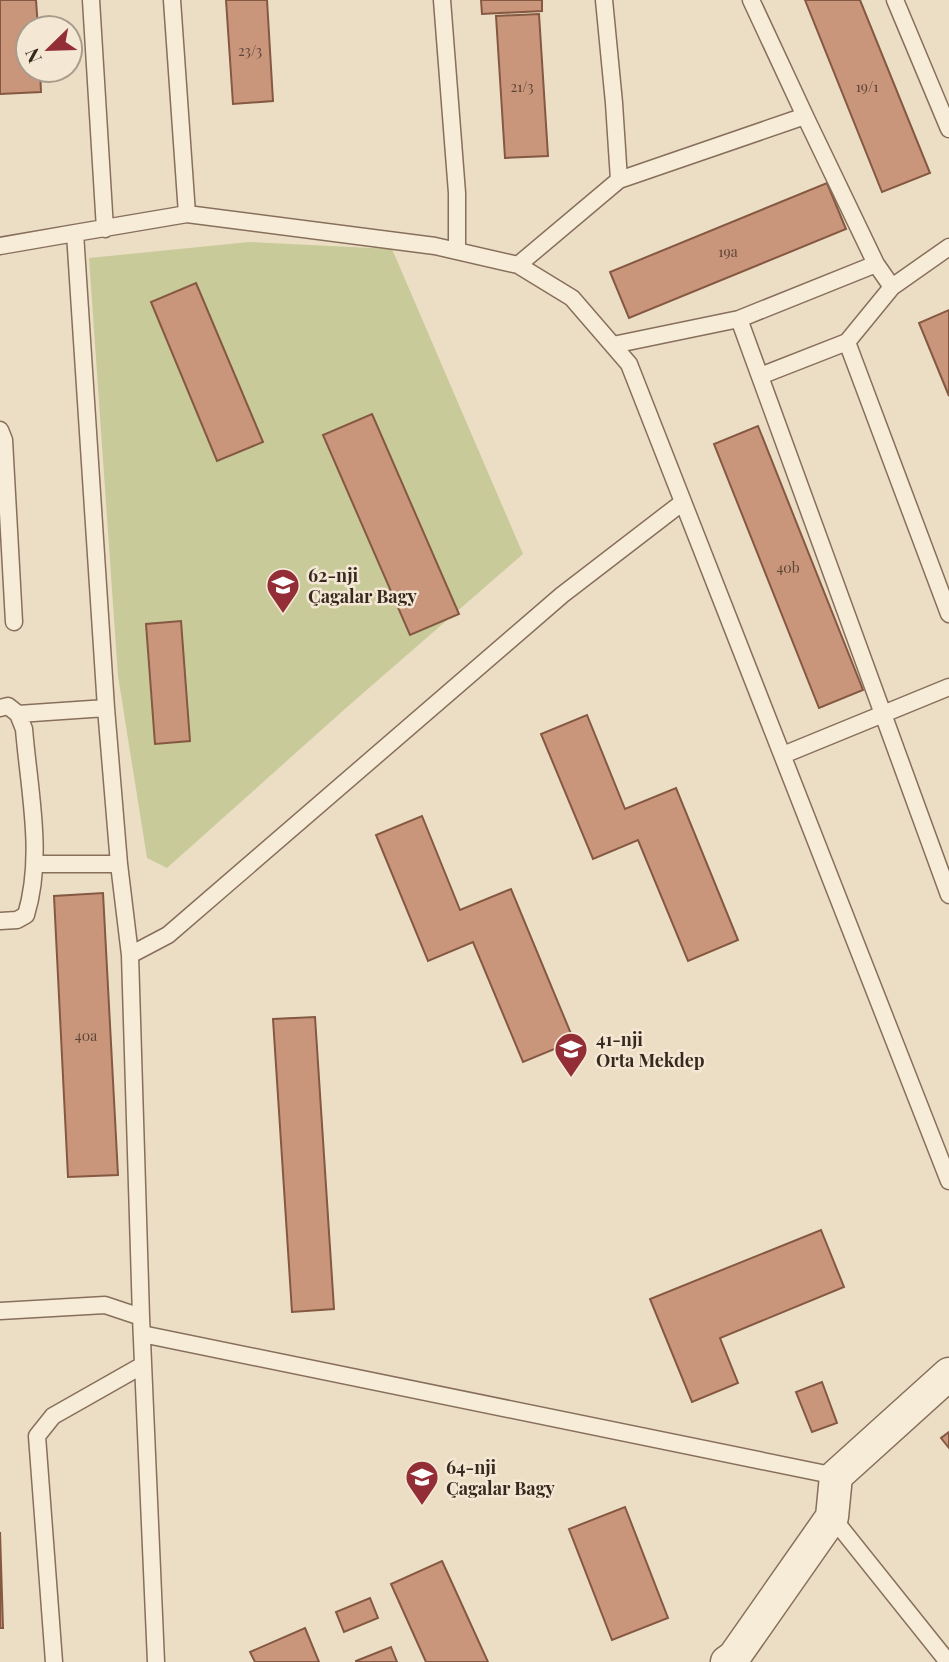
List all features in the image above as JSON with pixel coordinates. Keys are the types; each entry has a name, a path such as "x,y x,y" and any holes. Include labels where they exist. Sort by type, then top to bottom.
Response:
{"street":[{"path":"727,1662 734,1657 832,1517 836,1476 949,1374"}],"lane":[{"path":"91,0 104,229"},
{"path":"172,0 187,214"},
{"path":"442,0 457,193 457,251"},
{"path":"604,0 619,180"},
{"path":"751,0 876,264 892,287"},
{"path":"895,0 949,129"},
{"path":"518,265 619,180 805,116"},
{"path":"0,246 187,214 435,246 518,265 572,298 629,364 949,1181"},
{"path":"75,233 106,708 119,864 130,955 141,1317 156,1662"},
{"path":"760,376 847,342 892,287 949,247"},
{"path":"613,345 739,320 876,264"},
{"path":"739,320 949,895"},
{"path":"847,342 949,614"},
{"path":"0,430 4,440 14,622"},
{"path":"130,955 168,935 562,595 682,502"},
{"path":"783,754 949,687"},
{"path":"0,708 8,706 18,714 24,729 35,864 33,893 26,915 17,920 0,921"},
{"path":"18,714 106,708"},
{"path":"35,864 119,864"},
{"path":"0,1311 105,1306 141,1317"},
{"path":"142,1334 836,1476"},
{"path":"54,1662 37,1436 53,1416 143,1365"},
{"path":"832,1517 948,1662"}],"green space":[{"name":"62-nji Çagalar Bagy","path":"249,242 392,249 523,554 167,868 147,858 118,676 89,258"}],"building":[{"path":"0,0 36,0 37,14 14,14 14,84 41,84 41,92 0,94"},
{"path":"226,0 267,0 273,101 233,104"},
{"path":"481,0 542,0 542,11 482,14"},
{"path":"481,0 542,0 542,11 482,14"},
{"path":"805,0 860,0 930,173 882,192"},
{"path":"539,14 548,156 505,158 496,16"},
{"path":"827,183 846,229 629,318 610,272"},
{"path":"196,283 263,442 217,461 151,302"},
{"path":"949,310 949,396 919,323"},
{"path":"372,414 459,614 410,635 323,435"},
{"path":"758,426 863,690 819,708 714,444"},
{"path":"181,621 190,741 155,744 146,624"},
{"path":"587,715 625,809 676,788 738,940 688,961 638,840 593,859 541,734"},
{"path":"422,816 460,910 511,889 574,1041 523,1062 473,942 428,961 376,835"},
{"path":"103,893 118,1175 68,1177 54,896"},
{"path":"315,1017 334,1309 292,1312 273,1019"},
{"path":"821,1230 844,1287 720,1338 738,1383 692,1402 650,1299"},
{"path":"822,1382 837,1423 812,1432 796,1392"},
{"path":"949,1432 949,1448 941,1438"},
{"path":"625,1507 668,1618 612,1640 569,1529"},
{"path":"0,1532 3,1628 0,1628"},
{"path":"442,1561 488,1662 426,1662 391,1584"},
{"path":"370,1598 378,1618 344,1632 336,1612"},
{"path":"305,1628 319,1662 255,1662 250,1652"},
{"path":"391,1647 397,1662 356,1662 356,1661"}],"place":[{"name":"62-nji Çagalar Bagy","path":"283,615"},
{"name":"41-nji Orta Mekdep","path":"571,1079"},
{"name":"64-nji Çagalar Bagy","path":"422,1507"}]}
